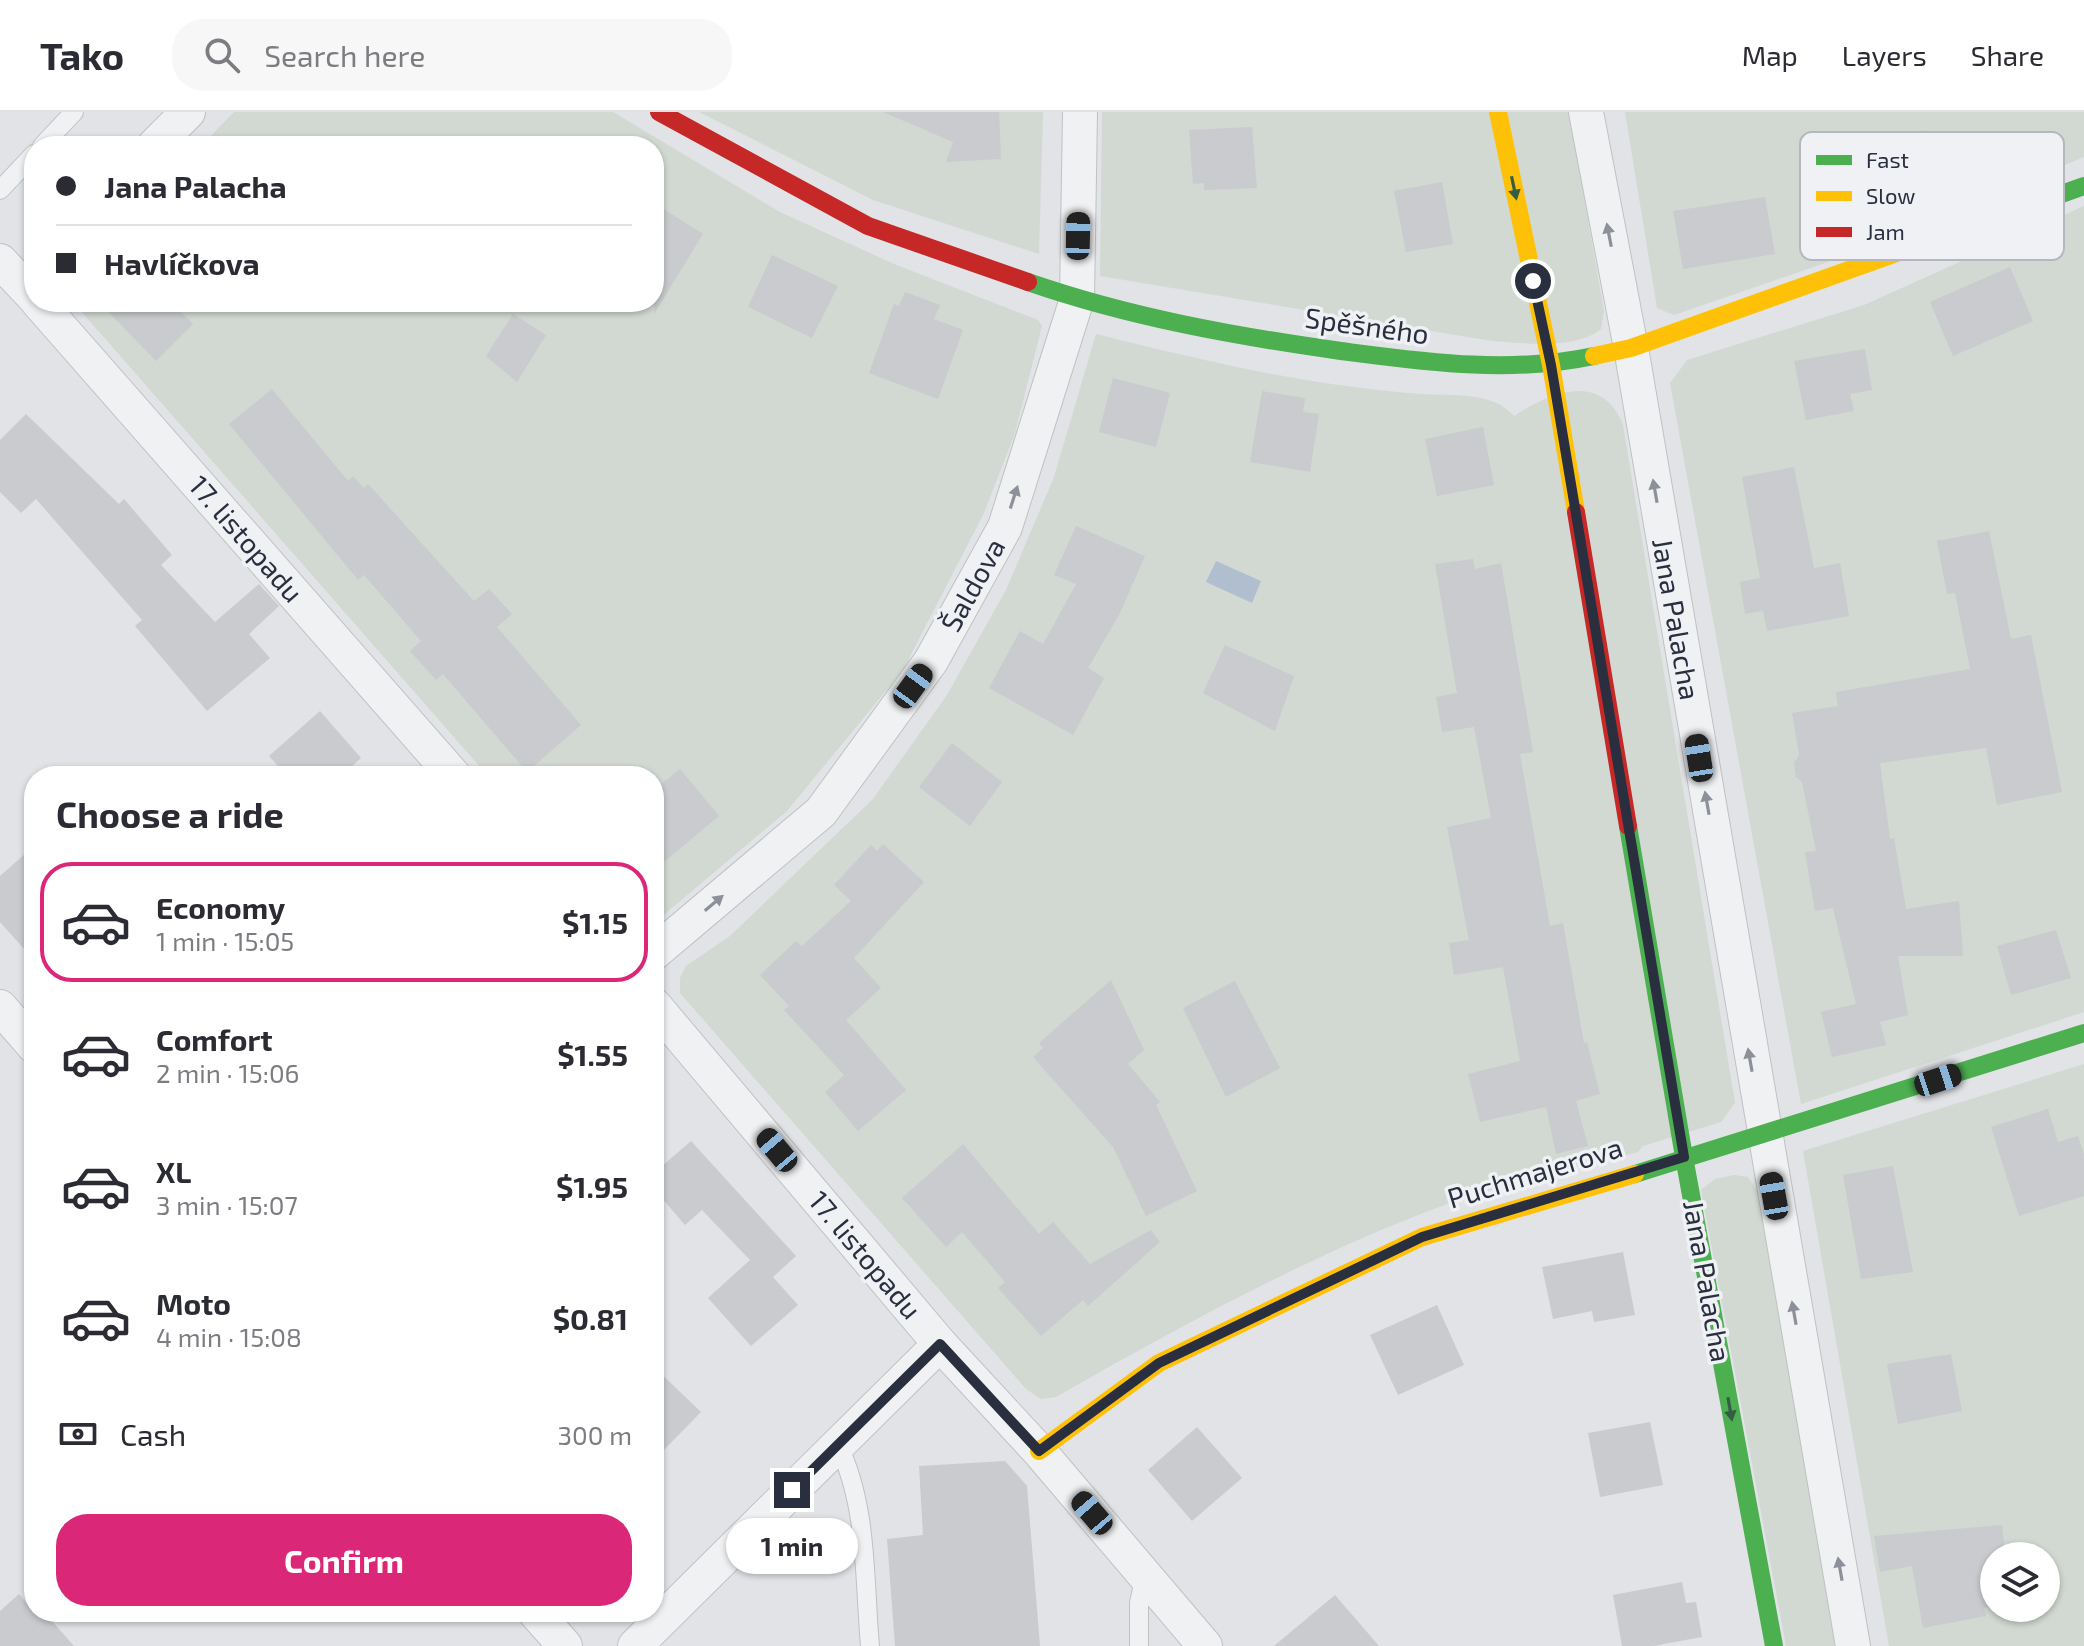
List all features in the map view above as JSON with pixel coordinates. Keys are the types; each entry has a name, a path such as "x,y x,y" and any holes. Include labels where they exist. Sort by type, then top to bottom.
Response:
{"street":[{"path":"164,136 188,112"},
{"name":"Spěšného","path":"659,112 868,226 1077,299 1242,337 1454,366 1551,365 1631,348 1877,260"},
{"name":"Šaldova","path":"664,945 821,812 931,661 1005,527 1077,299 1080,112"},
{"name":"Jana Palacha","path":"1498,112 1551,365 1684,1157 1774,1646"},
{"name":"Jana Palacha","path":"1586,112 1631,348 1763,1136 1853,1646"},
{"name":"Spěšného","path":"2064,193 2084,186"},
{"name":"17. listopadu","path":"45,312 445,766"},
{"path":"0,1007 24,1035"},
{"name":"17. listopadu","path":"664,1017 940,1344 1039,1451 1205,1646"},
{"name":"Puchmajerova","path":"1039,1451 1159,1363 1422,1237 1763,1136 2084,1033"},
{"path":"664,1617 940,1344"},
{"path":"544,1622 565,1646"},
{"path":"635,1646 659,1622"}],"lane":[{"path":"51,136 74,112"},
{"path":"0,190 24,165"},
{"path":"838,1445 852,1473 859,1504 870,1646"},
{"path":"1139,1646 1139,1603 1145,1575"}],"shaded area":[{"path":"234,112 613,112 653,136 211,136"},
{"path":"699,112 1043,112 1039,254 873,200"},
{"path":"1102,112 1569,112 1604,311 1601,329 1590,336 1564,343 1492,341 1100,276"},
{"path":"1625,112 2084,112 2084,157 2064,165 2064,132 1800,132 1800,260 1834,260 1674,315 1657,308"},
{"path":"664,143 780,212 894,264 1038,320 1042,326 1015,433 984,513 903,670 787,811 664,915 664,766 479,766 82,312 664,312"},
{"path":"2084,206 2084,1012 1801,1104 1670,383 1687,360 1864,305 1964,260 2064,260 2064,215"},
{"path":"1096,334 1298,379 1483,399 1495,402 1514,416 1543,400 1574,391 1602,397 1614,408 1623,425 1735,1103 1721,1122 1643,1146 1638,1152 1485,1191 1375,1233 1212,1311 1056,1397 1041,1399 1026,1389 680,993 680,978 686,966 730,936 873,799 947,695 1006,590 1054,477"},
{"path":"2084,1064 2084,1646 1889,1646 1803,1151"},
{"path":"1734,1175 1748,1177 1759,1194 1844,1646 1786,1646 1701,1190 1715,1179"}],"water":[{"path":"1216,561 1261,581 1252,603 1206,582"}],"building":[{"path":"883,112 999,112 1001,159 946,162 953,142"},
{"path":"1252,127 1257,188 1204,190 1204,183 1193,184 1189,130"},
{"path":"1442,182 1453,244 1406,252 1394,191"},
{"path":"1765,197 1775,254 1683,269 1673,211"},
{"path":"664,209 703,234 664,298"},
{"path":"772,255 838,286 812,338 748,307"},
{"path":"2010,267 2033,321 1953,356 1930,302"},
{"path":"905,292 940,305 934,319 963,330 938,399 869,373 894,304 899,306"},
{"path":"109,312 181,312 193,324 156,361"},
{"path":"513,314 546,335 517,382 486,356"},
{"path":"1865,349 1872,390 1850,394 1854,411 1806,420 1794,361"},
{"path":"1113,378 1170,393 1156,447 1099,432"},
{"path":"272,389 348,481 353,476 364,488 368,484 474,601 489,589 512,614 497,627 581,725 534,766 522,766 443,674 436,680 410,651 421,641 364,575 358,580 229,424"},
{"path":"1262,391 1305,398 1303,412 1319,414 1310,472 1250,462"},
{"path":"26,414 119,504 124,499 172,555 161,565 215,622 259,584 279,606 249,634 270,658 207,711 135,626 142,620 36,499 21,513 0,492 0,440"},
{"path":"1483,427 1494,485 1437,496 1425,439"},
{"path":"1794,467 1814,568 1840,563 1849,616 1767,631 1763,611 1745,614 1740,582 1760,578 1742,477"},
{"path":"1076,526 1145,556 1119,615 1088,668 1104,678 1073,735 989,688 1020,631 1043,644 1076,584 1054,575"},
{"path":"1989,531 2011,639 2031,635 2062,792 1997,805 1986,748 1880,763 1890,839 1894,838 1906,909 1959,901 1963,956 1898,956 1908,1015 1880,1022 1886,1045 1832,1057 1821,1012 1856,1004 1833,908 1815,911 1805,852 1816,851 1802,782 1796,777 1794,763 1799,755 1792,713 1838,706 1836,692 1970,669 1955,593 1947,594 1937,541"},
{"path":"1473,559 1475,569 1501,563 1533,752 1520,754 1550,926 1563,923 1584,1043 1587,1042 1600,1094 1576,1101 1588,1146 1556,1154 1546,1107 1480,1122 1468,1074 1520,1061 1503,967 1454,975 1449,943 1469,940 1447,827 1491,818 1474,727 1442,732 1436,697 1457,693 1435,564"},
{"path":"1225,645 1294,676 1275,731 1203,693"},
{"path":"320,711 361,758 352,766 278,766 269,756"},
{"path":"952,743 1002,782 970,826 919,787"},
{"path":"680,769 719,816 664,862 664,782"},
{"path":"883,844 924,882 854,958 881,988 846,1020 906,1090 858,1131 825,1092 844,1075 784,1010 789,1006 760,975 796,941 802,946 851,901 834,885 871,845 877,851"},
{"path":"24,855 24,949 0,922 0,876"},
{"path":"2056,930 2071,978 2011,995 1997,946"},
{"path":"1111,980 1144,1050 1128,1064 1160,1102 1156,1105 1197,1191 1146,1216 1113,1147 1033,1057 1043,1048 1039,1043"},
{"path":"1235,981 1280,1068 1226,1097 1183,1008"},
{"path":"2048,1109 2058,1142 2078,1136 2084,1155 2084,1196 2019,1216 1991,1127"},
{"path":"691,1141 796,1256 773,1277 798,1305 751,1346 708,1298 750,1260 702,1210 685,1225 664,1201 664,1164"},
{"path":"963,1144 1039,1234 1053,1222 1090,1264 1151,1230 1160,1242 1088,1306 1083,1300 1041,1336 998,1288 1005,1282 962,1232 946,1247 902,1198"},
{"path":"1893,1166 1913,1272 1861,1279 1843,1175"},
{"path":"1623,1252 1635,1315 1594,1322 1592,1311 1553,1319 1542,1267"},
{"path":"1437,1305 1464,1365 1398,1395 1370,1335"},
{"path":"1951,1354 1962,1411 1898,1424 1887,1364"},
{"path":"664,1377 701,1412 664,1450"},
{"path":"1650,1422 1663,1485 1600,1497 1588,1433"},
{"path":"1197,1427 1242,1478 1192,1521 1148,1470"},
{"path":"1005,1461 1027,1486 1040,1646 895,1646 887,1539 923,1535 919,1466"},
{"path":"2002,1525 2004,1542 1980,1542 1980,1617 1923,1628 1912,1566 1880,1572 1874,1536"},
{"path":"1682,1582 1686,1603 1696,1602 1702,1637 1653,1646 1622,1646 1613,1595"},
{"path":"19,1594 24,1600 24,1622 53,1622 74,1646 0,1646 0,1611"},
{"path":"1335,1595 1379,1646 1274,1646"}],"traffic: fast":[{"path":"2064,193 2084,186"},
{"path":"1028,282 1182,324 1341,351 1436,362 1499,365 1594,356"},
{"path":"1628,826 1684,1157 1774,1646"},
{"path":"1635,1174 2084,1033"}],"traffic: slow":[{"path":"1498,112 1551,365 1576,512"},
{"path":"1594,356 1631,348 1877,260"},
{"path":"1039,1451 1159,1363 1422,1237 1635,1174"}],"traffic: jam":[{"path":"659,112 868,226 1028,282"},
{"path":"1576,512 1628,826"}],"route":[{"path":"792,1490 940,1344 1039,1451 1159,1363 1422,1237 1684,1157 1551,365 1533,281"}]}
